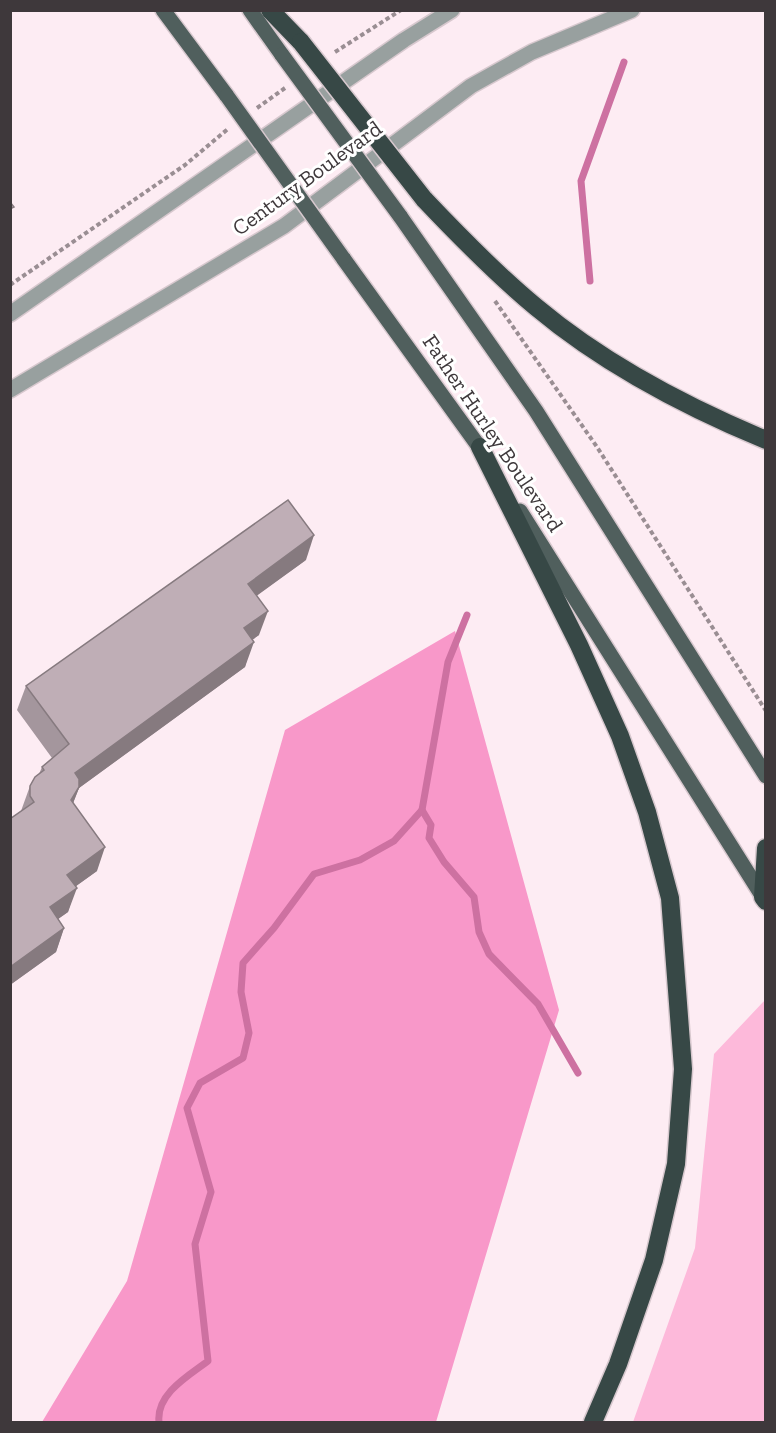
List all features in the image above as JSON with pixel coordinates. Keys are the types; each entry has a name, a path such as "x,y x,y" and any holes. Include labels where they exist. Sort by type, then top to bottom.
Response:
{"highway":[{"path":"270,10 301,42 424,199 473,251 538,309 621,368 705,415 765,440"},
{"path":"480,447 579,645 620,736 647,812 670,898 683,1069 676,1164 654,1260 618,1364 593,1422"},
{"path":"764,899 765,848"}],"main road":[{"name":"Father Hurley Boulevard","path":"163,10 480,447 764,899"},
{"name":"Father Hurley Boulevard","path":"250,10 400,216 536,411 765,776"}],"street":[{"path":"10,314 404,40 452,10"},
{"name":"Century Boulevard","path":"10,390 284,226 471,86 532,52 632,10"}],"path":[{"path":"332,54 401,10"},
{"path":"250,113 287,87"},
{"path":"10,285 185,165 232,126"},
{"path":"491,294 597,447 765,711"}],"shaded area":[{"path":"455,631 559,1010 436,1422 42,1422 127,1281 285,730"},
{"path":"765,1000 765,1422 633,1422 695,1248 714,1054"}],"building":[{"path":"288,500 314,535 248,584 268,611 244,628 254,642 75,773 79,779 79,787 71,800 105,847 67,875 77,888 50,907 64,928 10,967 10,819 34,802 30,796 30,786 35,777 44,770 42,767 69,744 26,686"}],"waterway":[{"path":"590,281 581,181 624,62"},
{"path":"159,1422 159,1412 168,1394 208,1361 195,1244 211,1192 187,1108 200,1083 243,1058 249,1033 241,992 243,963 274,928 314,874 360,860 394,841 422,810 448,662 467,615"},
{"path":"422,810 431,825 429,838 444,862 474,897 479,932 489,954 538,1004 578,1073"}]}
